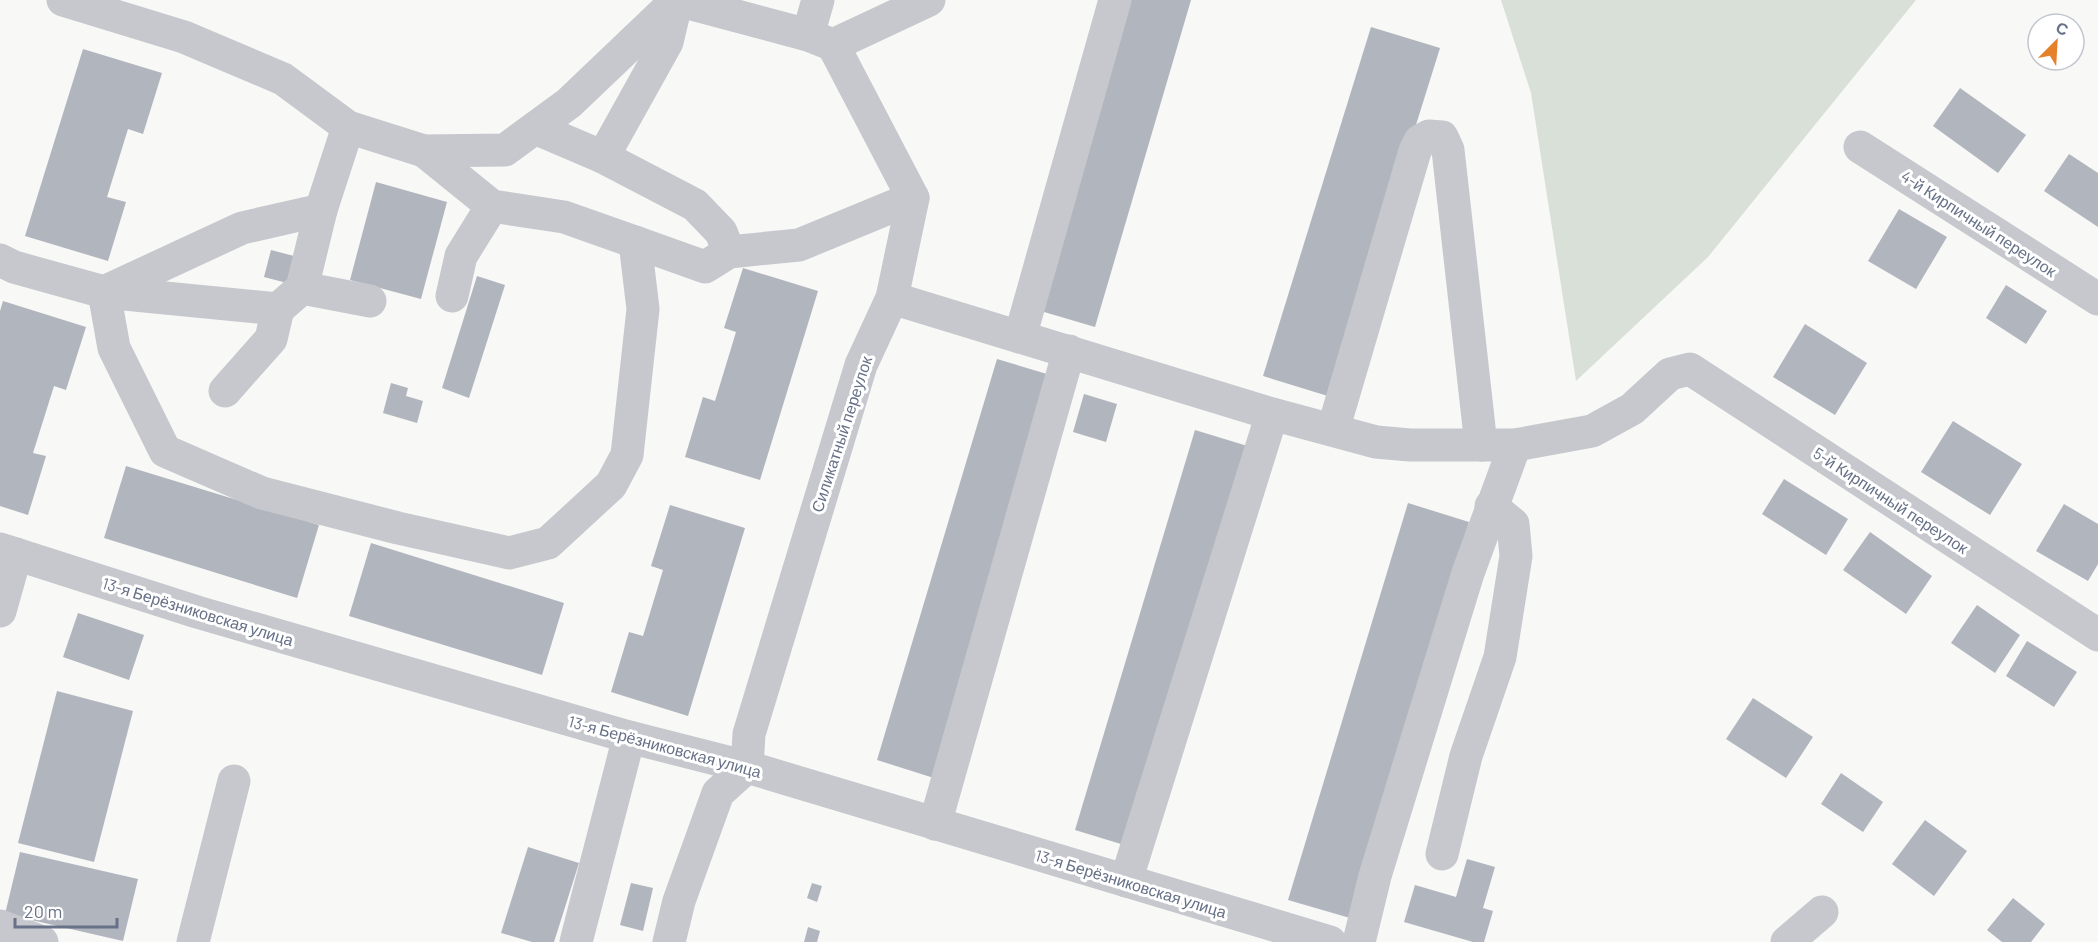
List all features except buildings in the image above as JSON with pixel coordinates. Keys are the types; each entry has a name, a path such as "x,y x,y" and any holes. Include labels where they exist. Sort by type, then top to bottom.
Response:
{"street":[{"path":"63,0 184,36 283,79 348,127 424,151 505,150 569,103 677,0"},
{"path":"677,0 820,40 929,0"},
{"path":"603,157 667,42 677,0"},
{"path":"424,151 492,206 564,217 705,267 729,252 800,245 913,198 820,40 818,0"},
{"path":"1020,337 1115,0"},
{"path":"225,391 271,339 290,299 348,127"},
{"path":"535,128 603,157 695,205 721,232 729,252"},
{"path":"1333,430 1415,151 1420,141 1434,135 1442,137 1448,150 1481,445"},
{"name":"4-й Кирпичный переулок","path":"1860,147 2098,299"},
{"name":"Силикатный переулок","path":"747,768 749,734 861,365 892,298 913,198"},
{"path":"452,296 461,256 492,206"},
{"path":"104,292 242,228 321,210"},
{"path":"104,292 114,348 165,451 262,493 398,528 509,553 548,543 611,485 627,455 643,309 635,242"},
{"path":"0,260 14,267 104,292 370,301"},
{"path":"892,298 1272,414 1376,442 1515,445 1491,506 1375,876 1359,942"},
{"path":"935,824 1069,351"},
{"name":"5-й Кирпичный переулок","path":"1515,445 1592,431 1632,409 1670,374 1683,369 1696,372 2098,635"},
{"path":"1126,881 1272,414"},
{"path":"1442,854 1466,756 1500,657 1516,556 1514,524 1491,506"},
{"path":"0,611 8,552"},
{"name":"13-я Берёзниковская улица","path":"8,552 197,612 629,737 747,768 1330,942"},
{"path":"576,942 629,737"},
{"path":"669,942 679,901 718,793 747,768"},
{"path":"193,942 234,781"},
{"path":"1787,942 1822,912"},
{"path":"0,926 42,942"}],"shaded area":[{"path":"1501,0 1916,0 1708,257 1576,381 1531,93"}]}
